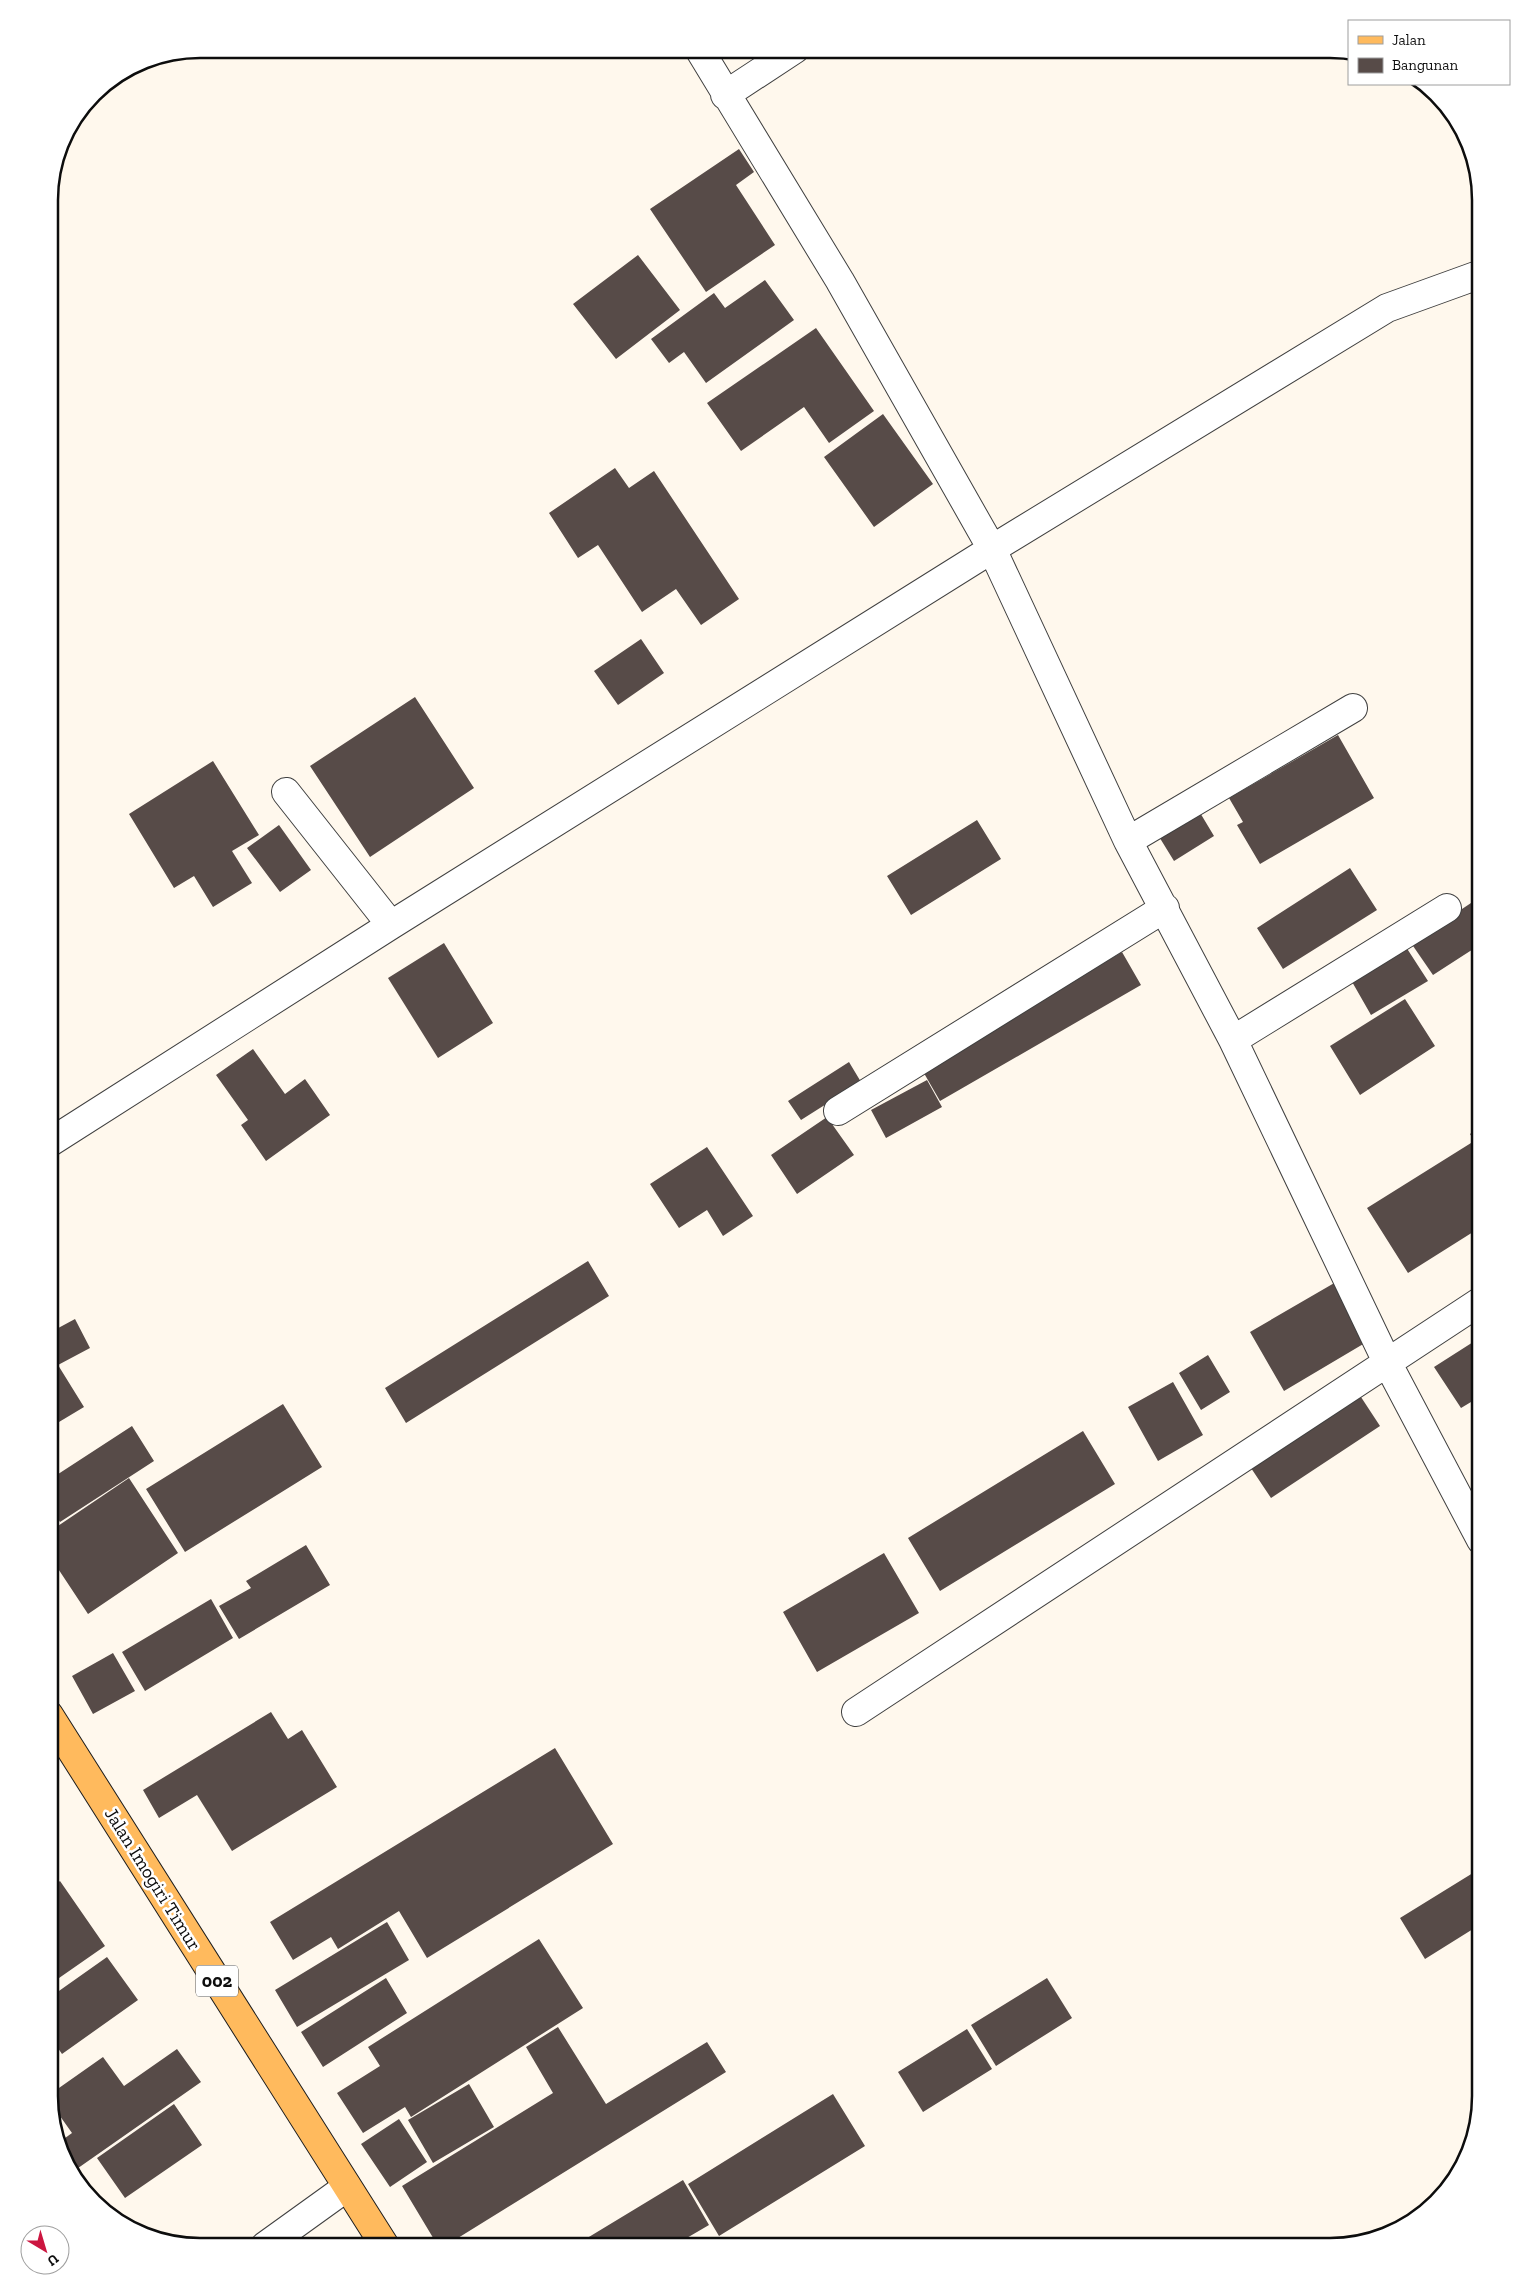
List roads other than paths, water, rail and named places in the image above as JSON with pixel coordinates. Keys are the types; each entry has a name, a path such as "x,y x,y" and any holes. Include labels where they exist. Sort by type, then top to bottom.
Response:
{"main road":[{"name":"Jalan Imogiri Timur","path":"57,1728 378,2237"}],"street":[{"path":"704,57 840,281 992,550 1128,840 1233,1040 1388,1362 1472,1523"},
{"path":"726,95 781,58"},
{"path":"58,1138 391,925 992,550 1387,308 1472,277"},
{"path":"1128,840 1354,708"},
{"path":"286,792 391,925"},
{"path":"838,1111 1165,908"},
{"path":"1233,1040 1447,908"},
{"path":"856,1712 1472,1307"},
{"path":"277,2237 347,2187"}]}
